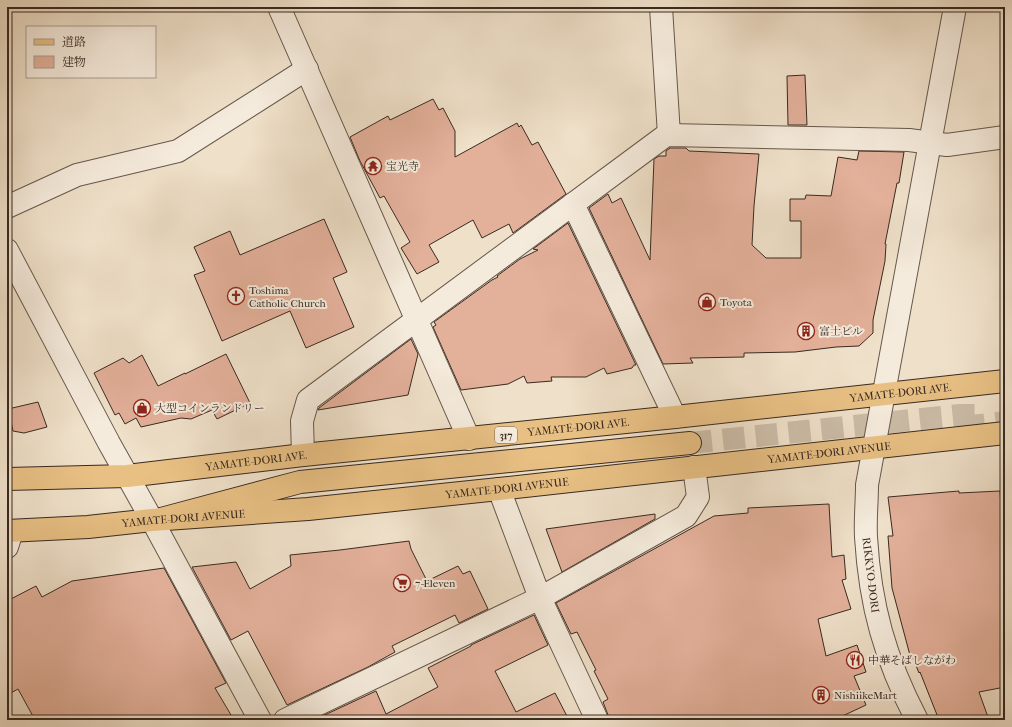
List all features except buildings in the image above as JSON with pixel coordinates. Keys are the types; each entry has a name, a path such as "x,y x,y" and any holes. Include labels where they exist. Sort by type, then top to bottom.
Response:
{"main road":[{"name":"YAMATE-DORI AVE.","path":"7,480 127,476 303,455 469,439 1005,381"},
{"name":"YAMATE-DORI AVENUE","path":"9,536 157,520 308,509 1005,433"},
{"path":"157,520 300,482 690,443"}],"street":[{"path":"279,7 469,439"},
{"path":"661,7 670,134"},
{"name":"RIKKYO-DORI","path":"917,720 909,707 889,658 877,620 871,591 866,536 867,485 885,393 954,7"},
{"path":"7,207 77,175 178,151 307,69"},
{"path":"303,455 302,421 308,400 665,136 670,134 910,140 930,144 947,145 1005,137"},
{"path":"572,204 675,417"},
{"path":"7,250 127,476 157,520 260,720"},
{"path":"285,720 540,598 686,516 698,497 694,467"},
{"path":"499,489 540,598 597,720"}],"tunnel":[{"path":"690,443 960,415 982,415"},
{"path":"963,427 1005,422"}],"place":[{"name":"宝光寺","path":"373,166"},
{"name":"Toshima Catholic Church","path":"236,296"},
{"name":"Toyota","path":"707,302"},
{"name":"富士ビル","path":"806,331"},
{"name":"大型コインランドリー","path":"142,408"},
{"name":"7-Eleven","path":"402,583"},
{"name":"中華そばしながわ","path":"855,660"},
{"name":"NishiikeMart","path":"821,695"}]}
